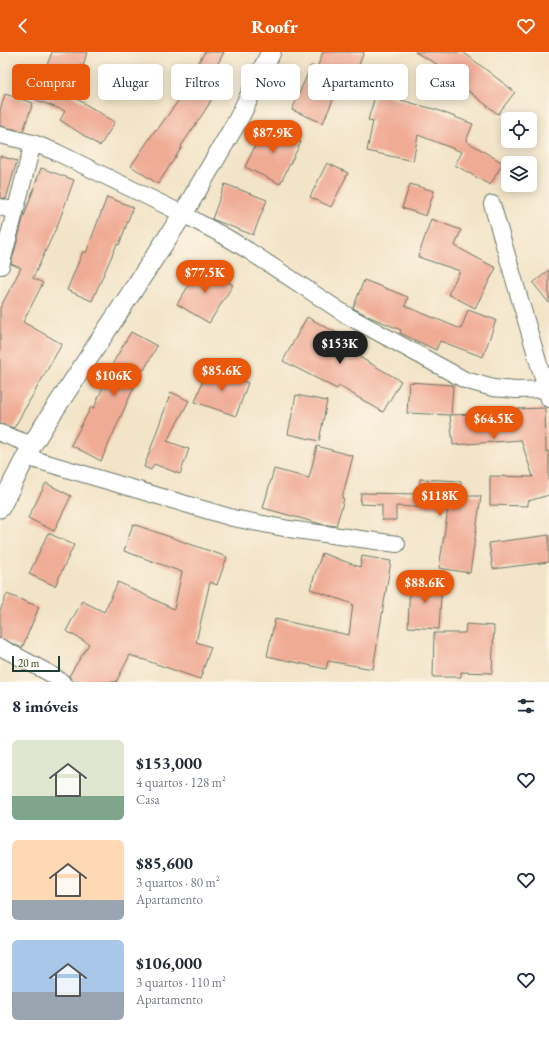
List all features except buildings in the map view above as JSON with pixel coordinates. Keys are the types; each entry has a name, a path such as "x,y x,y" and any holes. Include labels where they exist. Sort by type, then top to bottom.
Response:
{"street":[{"path":"0,508 29,451 183,214 238,120 271,52"},
{"path":"0,135 33,143 56,152 226,236 348,316 465,380 494,388 548,392 492,204"},
{"path":"1,266 7,209 33,143"},
{"path":"0,433 29,451 233,518 289,529 397,544"},
{"path":"0,647 49,673 62,682"}]}
